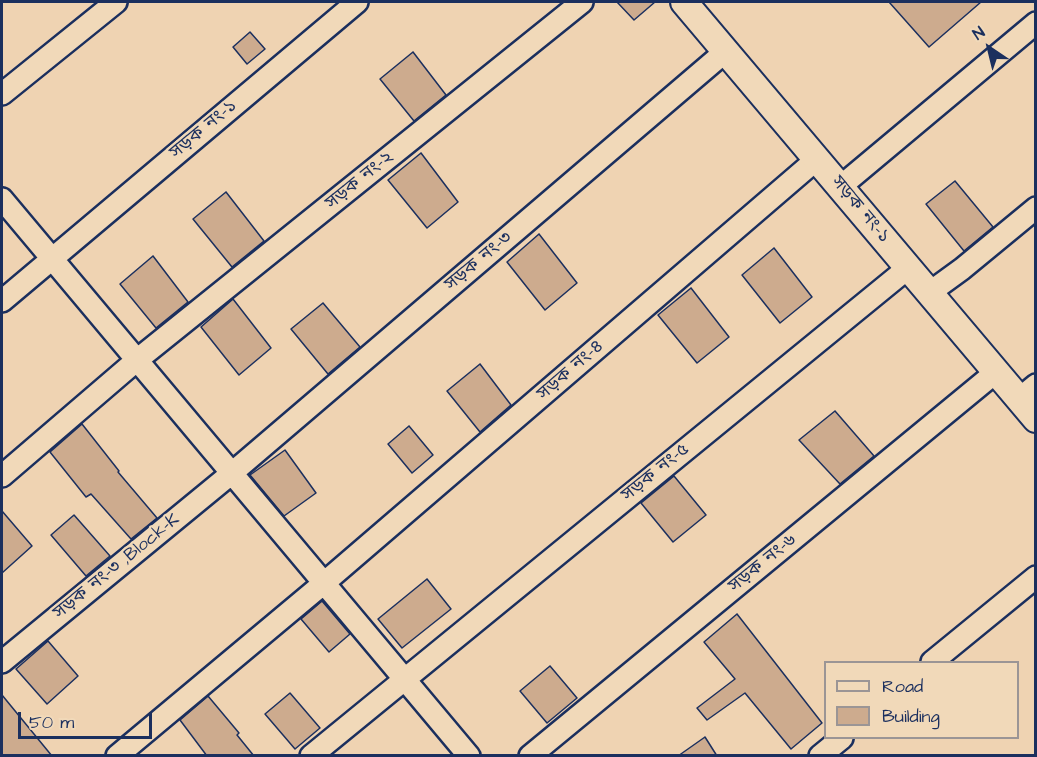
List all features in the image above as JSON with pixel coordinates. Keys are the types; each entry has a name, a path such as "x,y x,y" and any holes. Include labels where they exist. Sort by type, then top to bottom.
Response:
{"street":[{"path":"2,94 116,2"},
{"name":"সড়ক নং-১","path":"2,301 357,2"},
{"name":"সড়ক নং-২","path":"2,476 137,360 582,2"},
{"name":"সড়ক নং-১","path":"684,2 996,372 1027,392 1035,419"},
{"path":"840,187 1035,23"},
{"name":"সড়ক নং-৩","path":"232,473 726,51"},
{"name":"সড়ক নং-৪","path":"117,756 324,584 817,159"},
{"path":"2,199 469,756"},
{"path":"929,293 962,269 1035,208"},
{"name":"সড়ক নং-৫","path":"311,756 908,268"},
{"name":"সড়ক নং-৬","path":"530,756 996,372"},
{"name":"সড়ক নং-৩ ,Block-K","path":"2,662 232,473"},
{"path":"934,661 1035,577"},
{"path":"820,756 841,739"}],"building":[{"path":"617,2 655,2 634,20"},
{"path":"889,2 981,2 929,47"},
{"path":"250,32 265,49 247,64 233,47"},
{"path":"413,52 446,95 414,121 380,79"},
{"path":"421,153 458,202 427,228 388,180"},
{"path":"955,181 993,227 964,251 926,204"},
{"path":"226,192 264,241 232,267 193,219"},
{"path":"539,234 577,283 545,310 507,262"},
{"path":"774,248 812,297 780,323 742,275"},
{"path":"153,256 188,302 156,328 120,284"},
{"path":"691,288 729,337 697,363 658,315"},
{"path":"233,299 271,348 239,375 201,327"},
{"path":"323,303 360,347 328,374 291,329"},
{"path":"480,364 511,405 480,432 447,391"},
{"path":"835,411 874,456 840,484 799,440"},
{"path":"82,424 157,518 131,539 91,494 86,497 50,452"},
{"path":"409,426 433,455 412,473 388,444"},
{"path":"285,450 316,493 284,516 250,475"},
{"path":"674,476 706,515 673,542 641,503"},
{"path":"2,511 32,546 2,573"},
{"path":"74,515 110,556 86,576 51,535"},
{"path":"427,579 451,609 402,648 378,619"},
{"path":"322,601 350,634 329,652 301,619"},
{"path":"737,614 822,723 791,749 745,693 707,720 697,708 735,679 704,642"},
{"path":"48,641 78,676 47,704 16,669"},
{"path":"550,666 577,698 547,723 520,691"},
{"path":"290,693 320,728 295,749 265,714"},
{"path":"2,695 52,756 2,756"},
{"path":"208,696 239,733 237,735 254,756 207,756 180,720"},
{"path":"705,737 717,756 678,756"}]}
